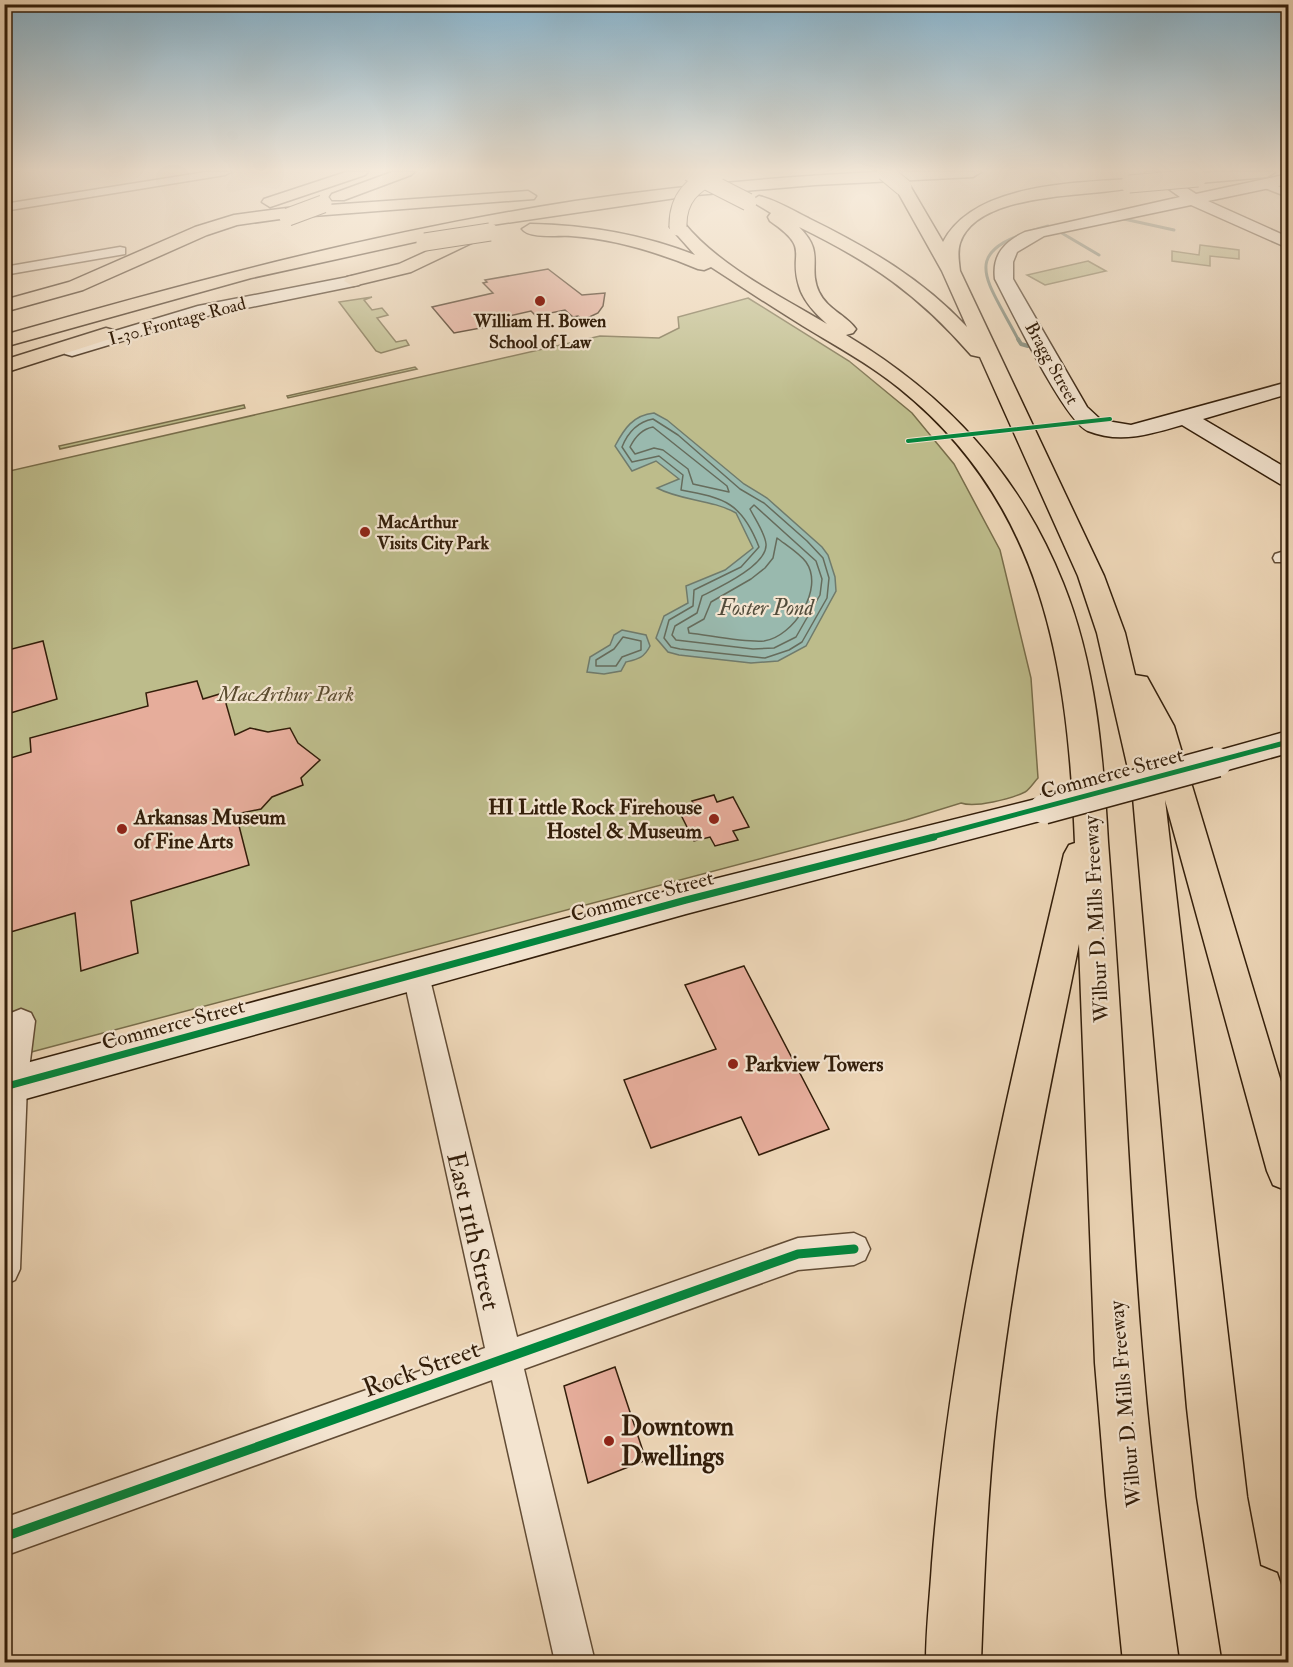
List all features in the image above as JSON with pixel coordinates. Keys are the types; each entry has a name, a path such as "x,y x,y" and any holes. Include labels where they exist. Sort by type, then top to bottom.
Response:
{"highway":[{"path":"4,306 76,286 126,256 142,250"},
{"path":"126,256 144,250"},
{"path":"4,329 180,279 304,250"},
{"path":"4,341 147,299 354,250"},
{"path":"4,352 249,281 390,250"},
{"path":"4,367 212,300 396,250"},
{"path":"353,281 405,268 445,250"},
{"path":"667,250 774,300"},
{"path":"700,250 774,300"},
{"path":"804,250 807,254 808,285 816,300 830,317 908,386"},
{"path":"855,250 909,284 950,319 997,372"},
{"path":"939,250 951,271 1091,576 1111,633 1148,786 1211,1408 1222,1497 1251,1662"},
{"path":"951,271 952,250"},
{"path":"4,322 67,303 178,261"},
{"name":"Wilbur D. Mills Freeway","path":"774,300 883,367 908,386 966,441 1004,490 1045,575 1073,661 1083,719 1090,814 1119,1363 1131,1496 1151,1662"},
{"path":"1111,633 1159,726 1288,1171"},
{"path":"953,1662 963,1496 992,1285 1025,1106 1090,814"},
{"path":"1211,1408 1277,1662"}],"street":[{"name":"Bragg Street","path":"1009,250 1004,257 1005,279 1085,420 1106,429 1132,432 1288,388"},
{"path":"4,271 126,256"},
{"name":"I-30 Frontage Road","path":"4,372 198,312 353,281"},
{"path":"1185,417 1288,479"},
{"name":"Commerce Street","path":"9,1086 686,900 1044,809 1288,742"},
{"name":"East 11th Street","path":"416,975 503,1360 575,1662"},
{"path":"4,1269 9,1086 21,1021"},
{"name":"Rock Street","path":"4,1537 798,1254 854,1249"}],"green space":[{"path":"1200,250 1239,250 1239,259 1210,256 1210,266 1172,261 1172,251 1199,255"},
{"path":"1088,261 1106,271 1045,285 1027,275"},
{"path":"372,297 364,300 372,310 382,308 388,315 377,318 396,342 406,340 409,345 381,353 376,351 339,302"},
{"name":"MacArthur Park","path":"748,298 849,361 912,413 954,464 1000,550 1031,678 1038,778 1029,789 1019,795 993,802 961,803 906,820 5,1059 5,472 600,336 659,338 679,328 678,317"},
{"path":"415,367 417,369 288,398 287,396"},
{"path":"244,405 245,408 60,449 59,446"}],"water":[{"name":"Foster Pond","path":"654,413 667,420 744,484 767,498 828,555 835,577 836,591 806,646 778,661 751,663 679,655 668,652 656,638 664,616 688,603 686,586 725,570 753,548 736,513 657,488 679,479 656,461 632,471 615,446 630,424 640,417"},
{"path":"622,630 646,635 650,646 643,656 626,662 621,671 604,674 587,672 590,657 610,645 614,635"}],"building":[{"name":"William H. Bowen School of Law","path":"548,269 582,295 605,293 603,306 598,313 583,320 578,316 573,317 565,310 536,316 531,311 482,322 486,327 454,333 432,307 493,293 483,283 487,282 485,280"},
{"path":"43,641 57,699 4,715 4,651"},
{"name":"Arkansas Museum of Fine Arts","path":"197,681 203,699 223,693 235,735 250,728 268,732 290,728 298,743 320,760 301,778 303,785 272,797 261,809 236,814 249,865 131,901 138,953 81,971 75,913 4,934 7,759 31,752 30,738 148,706 146,693"},
{"name":"HI Little Rock Firehouse Hostel & Museum","path":"714,795 717,802 733,797 749,827 733,831 738,840 715,846 710,837 694,841 679,811 695,807 692,801"},
{"name":"Parkview Towers","path":"744,966 829,1129 759,1155 741,1117 651,1148 624,1080 716,1049 685,985"},
{"name":"Downtown Dwellings","path":"615,1367 646,1460 588,1483 564,1386"}],"waterway":[{"path":"995,250 989,256 986,268 989,282 1019,341"},
{"path":"1090,250 1099,255"},
{"path":"1018,339 1021,344 1028,346"}],"cycle path":[{"path":"908,441 1110,419"},
{"path":"4,1087 686,900 1044,809 1288,742"},
{"path":"4,1537 798,1254 854,1249"}],"place":[{"name":"William H. Bowen School of Law","path":"540,301"},
{"name":"MacArthur Visits City Park","path":"365,532"},
{"name":"HI Little Rock Firehouse Hostel & Museum","path":"714,819"},
{"name":"Arkansas Museum of Fine Arts","path":"122,829"},
{"name":"Parkview Towers","path":"733,1064"},
{"name":"Downtown Dwellings","path":"609,1441"}]}
